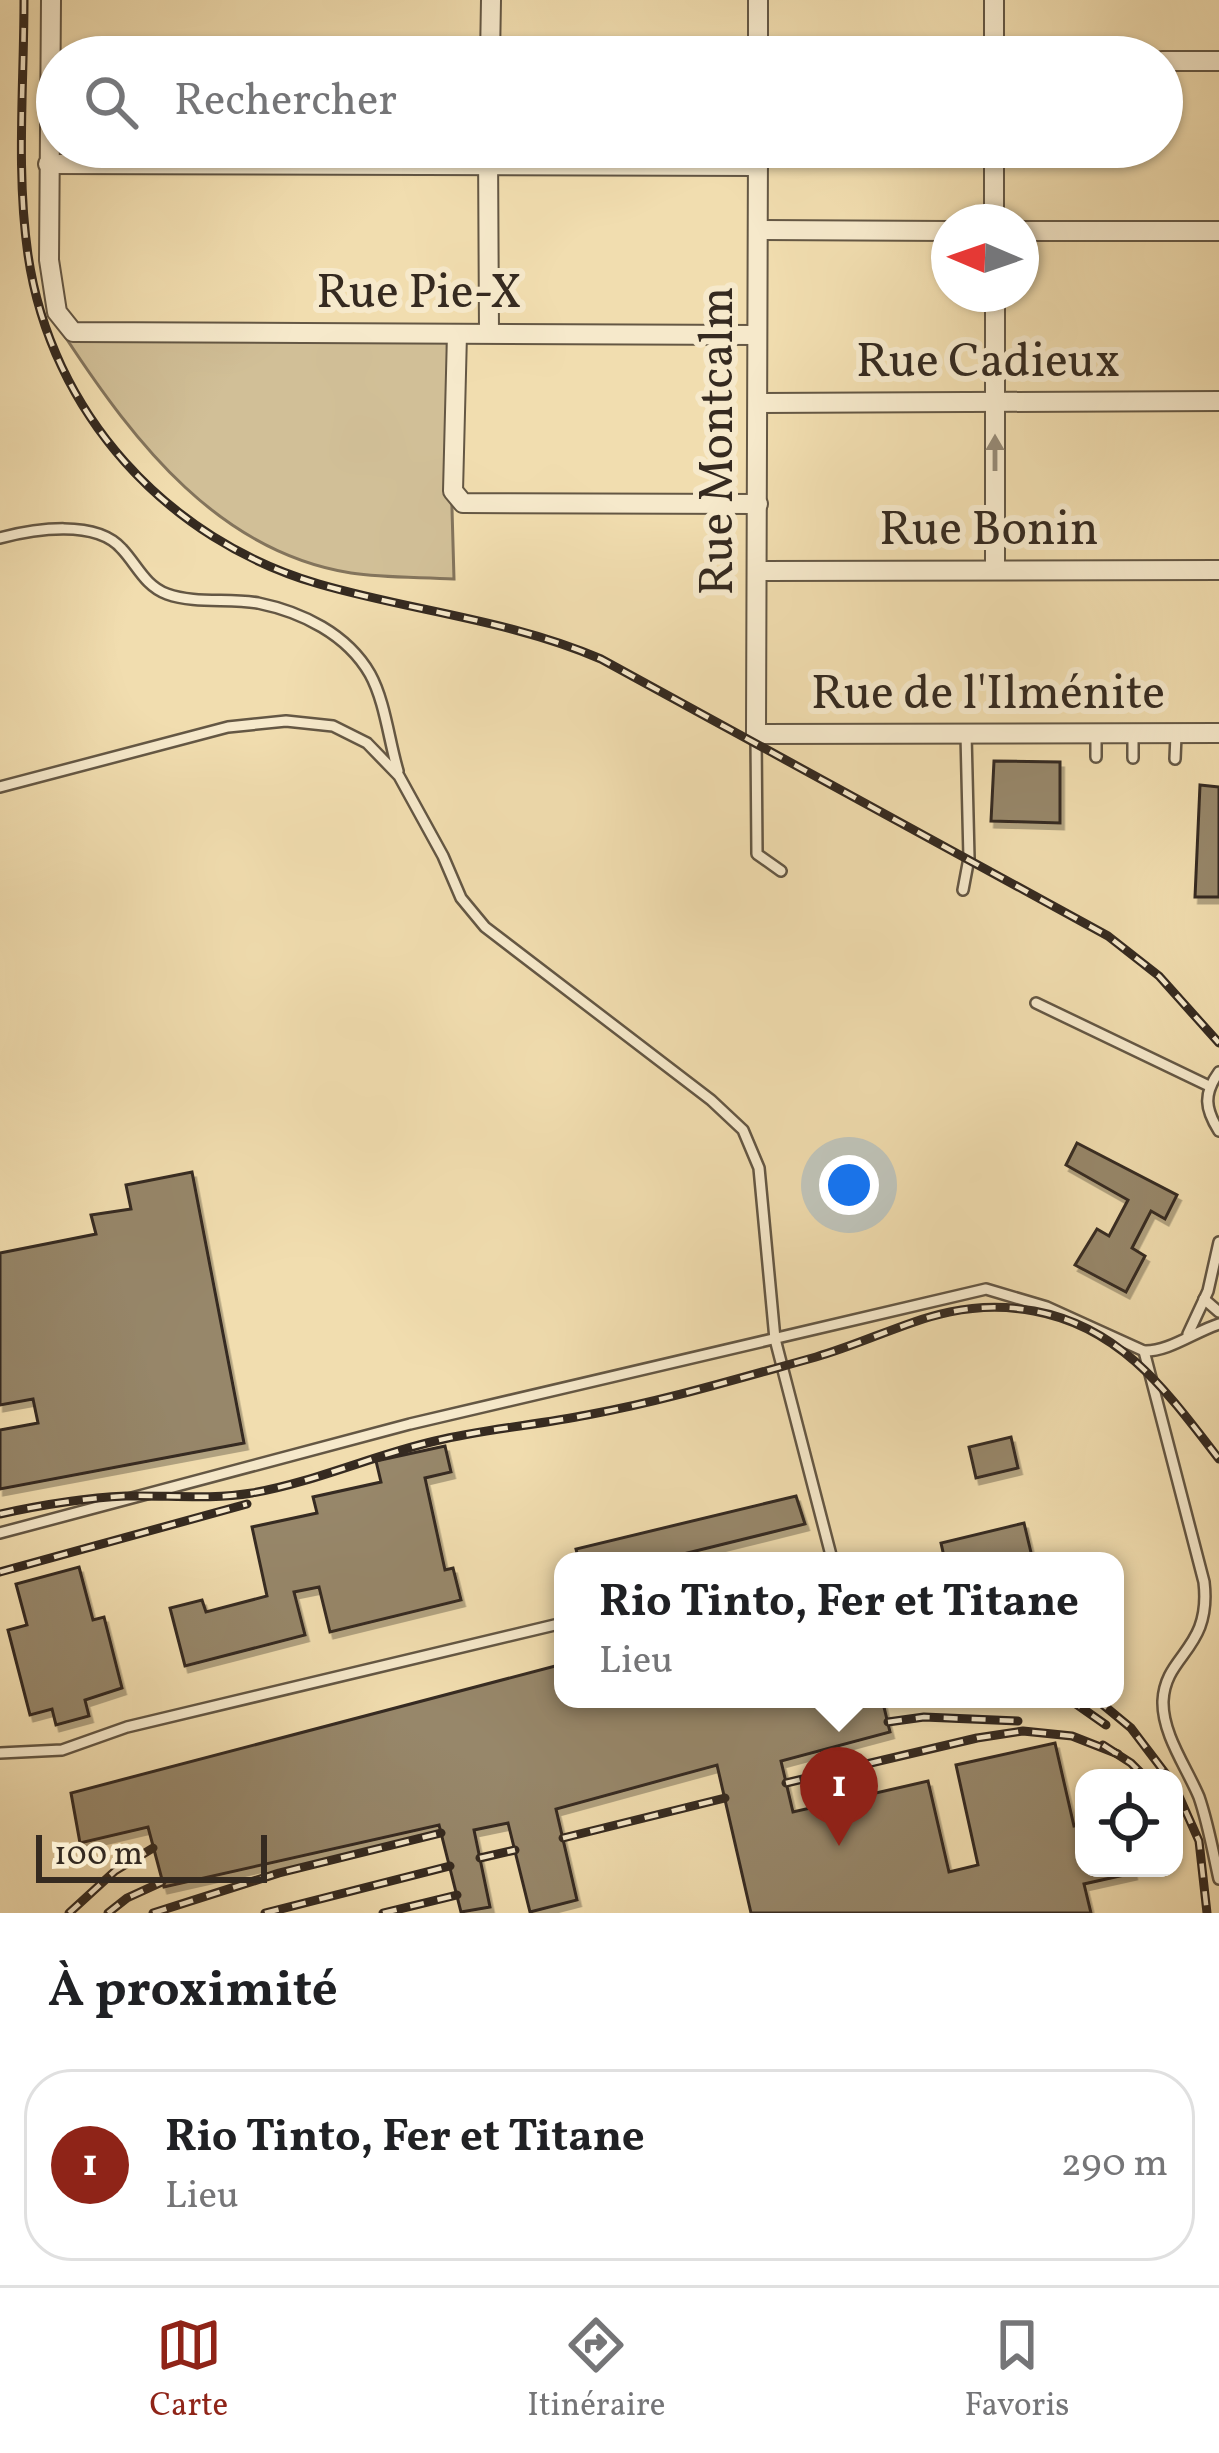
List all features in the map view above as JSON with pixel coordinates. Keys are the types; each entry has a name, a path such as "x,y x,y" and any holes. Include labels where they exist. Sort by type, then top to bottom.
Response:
{"street":[{"path":"51,0 51,36"},
{"path":"490,36 491,0"},
{"path":"758,0 758,36"},
{"path":"994,0 994,36"},
{"path":"1183,61 1219,61"},
{"name":"Rue Pie-X","path":"49,168 53,297 62,321 81,334 758,335"},
{"path":"488,168 489,333"},
{"name":"Rue Montcalm","path":"756,734 758,168"},
{"path":"994,168 994,204"},
{"path":"758,230 931,231"},
{"path":"1039,231 1219,231"},
{"path":"994,312 995,570"},
{"path":"457,334 455,496 470,505 758,504"},
{"name":"Rue Cadieux","path":"758,403 1219,401"},
{"name":"Rue Bonin","path":"758,571 1219,570"},
{"name":"Rue de l'Ilménite","path":"756,734 1219,734"}],"lane":[{"path":"0,538 38,531 92,532 120,544 140,574 163,593 258,603 312,620 343,640 371,676 399,776 460,898 485,927 711,1100 742,1130 760,1168 776,1339 830,1552"},
{"path":"0,787 228,727 286,721 333,726 367,743 399,776"},
{"path":"756,734 757,854 781,871"},
{"path":"963,890 969,858 966,734"},
{"path":"1096,734 1096,757"},
{"path":"1133,734 1133,758"},
{"path":"1175,759 1176,734"},
{"path":"1036,1003 1209,1086"},
{"path":"1219,1072 1209,1086 1206,1111 1219,1131"},
{"path":"1188,1334 1204,1299 1219,1242"},
{"path":"0,1533 410,1424 986,1289 1047,1307 1144,1351 1161,1351 1188,1334 1219,1324"},
{"path":"1204,1299 1219,1312"},
{"path":"1144,1351 1207,1608 1201,1633 1171,1676 1163,1700 1167,1724 1200,1800 1219,1879"},
{"path":"0,1753 62,1750 127,1727 554,1625"}],"shaded area":[{"path":"447,333 454,579 351,573 304,561 260,542 221,517 152,453 66,338"}],"building":[{"path":"994,761 1060,762 1060,823 991,821"},
{"path":"1200,785 1219,787 1219,897 1195,897"},
{"path":"1077,1143 1177,1195 1165,1219 1151,1211 1132,1248 1145,1256 1126,1292 1075,1265 1097,1229 1109,1236 1128,1200 1066,1165"},
{"path":"192,1172 244,1443 0,1489 0,1430 38,1423 33,1399 0,1405 0,1253 96,1234 91,1215 131,1209 126,1185"},
{"path":"1011,1437 1018,1468 976,1478 969,1447"},
{"path":"445,1446 451,1472 425,1478 445,1570 453,1568 461,1600 330,1632 319,1587 294,1592 305,1635 185,1666 170,1608 202,1600 206,1612 267,1596 252,1527 317,1513 313,1497 381,1482 376,1461"},
{"path":"796,1496 805,1524 691,1552 576,1549"},
{"path":"1024,1523 1031,1552 943,1552 941,1543"},
{"path":"79,1567 93,1620 104,1617 122,1688 85,1700 89,1716 56,1725 52,1709 30,1715 8,1630 27,1625 16,1584"},
{"path":"554,1666 554,1708 884,1708 890,1732 781,1761 793,1812 928,1781 949,1872 978,1865 956,1765 1055,1743 1075,1826 1075,1877 1115,1877 1084,1884 1091,1913 751,1913 717,1765 556,1809 577,1900 530,1912 508,1823 474,1830 490,1907 461,1912 439,1825 164,1887 148,1827 80,1843 71,1793"}],"railway":[{"path":"24,0 22,192 28,255 41,313 62,367 90,417 125,462 166,502 213,536 264,564 319,584 497,625 601,659 1108,936 1159,976 1219,1043"},
{"path":"0,1514 94,1498 252,1493 435,1441 673,1396 816,1357 922,1319 975,1308 1003,1307 1065,1319 1118,1347 1161,1387 1219,1459"},
{"path":"0,1572 247,1504"},
{"path":"1082,1708 1106,1725"},
{"path":"1107,1708 1131,1728 1162,1769"},
{"path":"888,1722 924,1717 1018,1721"},
{"path":"786,1783 1023,1731 1072,1736 1118,1754"},
{"path":"1103,1745 1137,1769"},
{"path":"563,1838 725,1798"},
{"path":"1183,1805 1199,1841 1207,1913"},
{"path":"153,1913 279,1873 441,1833"},
{"path":"69,1913 115,1871 153,1848"},
{"path":"480,1858 515,1850"},
{"path":"265,1913 450,1866"},
{"path":"108,1913 162,1882"},
{"path":"383,1913 457,1895"}],"place":[{"name":"Rio Tinto, Fer et Titane","path":"839,1846"}]}
